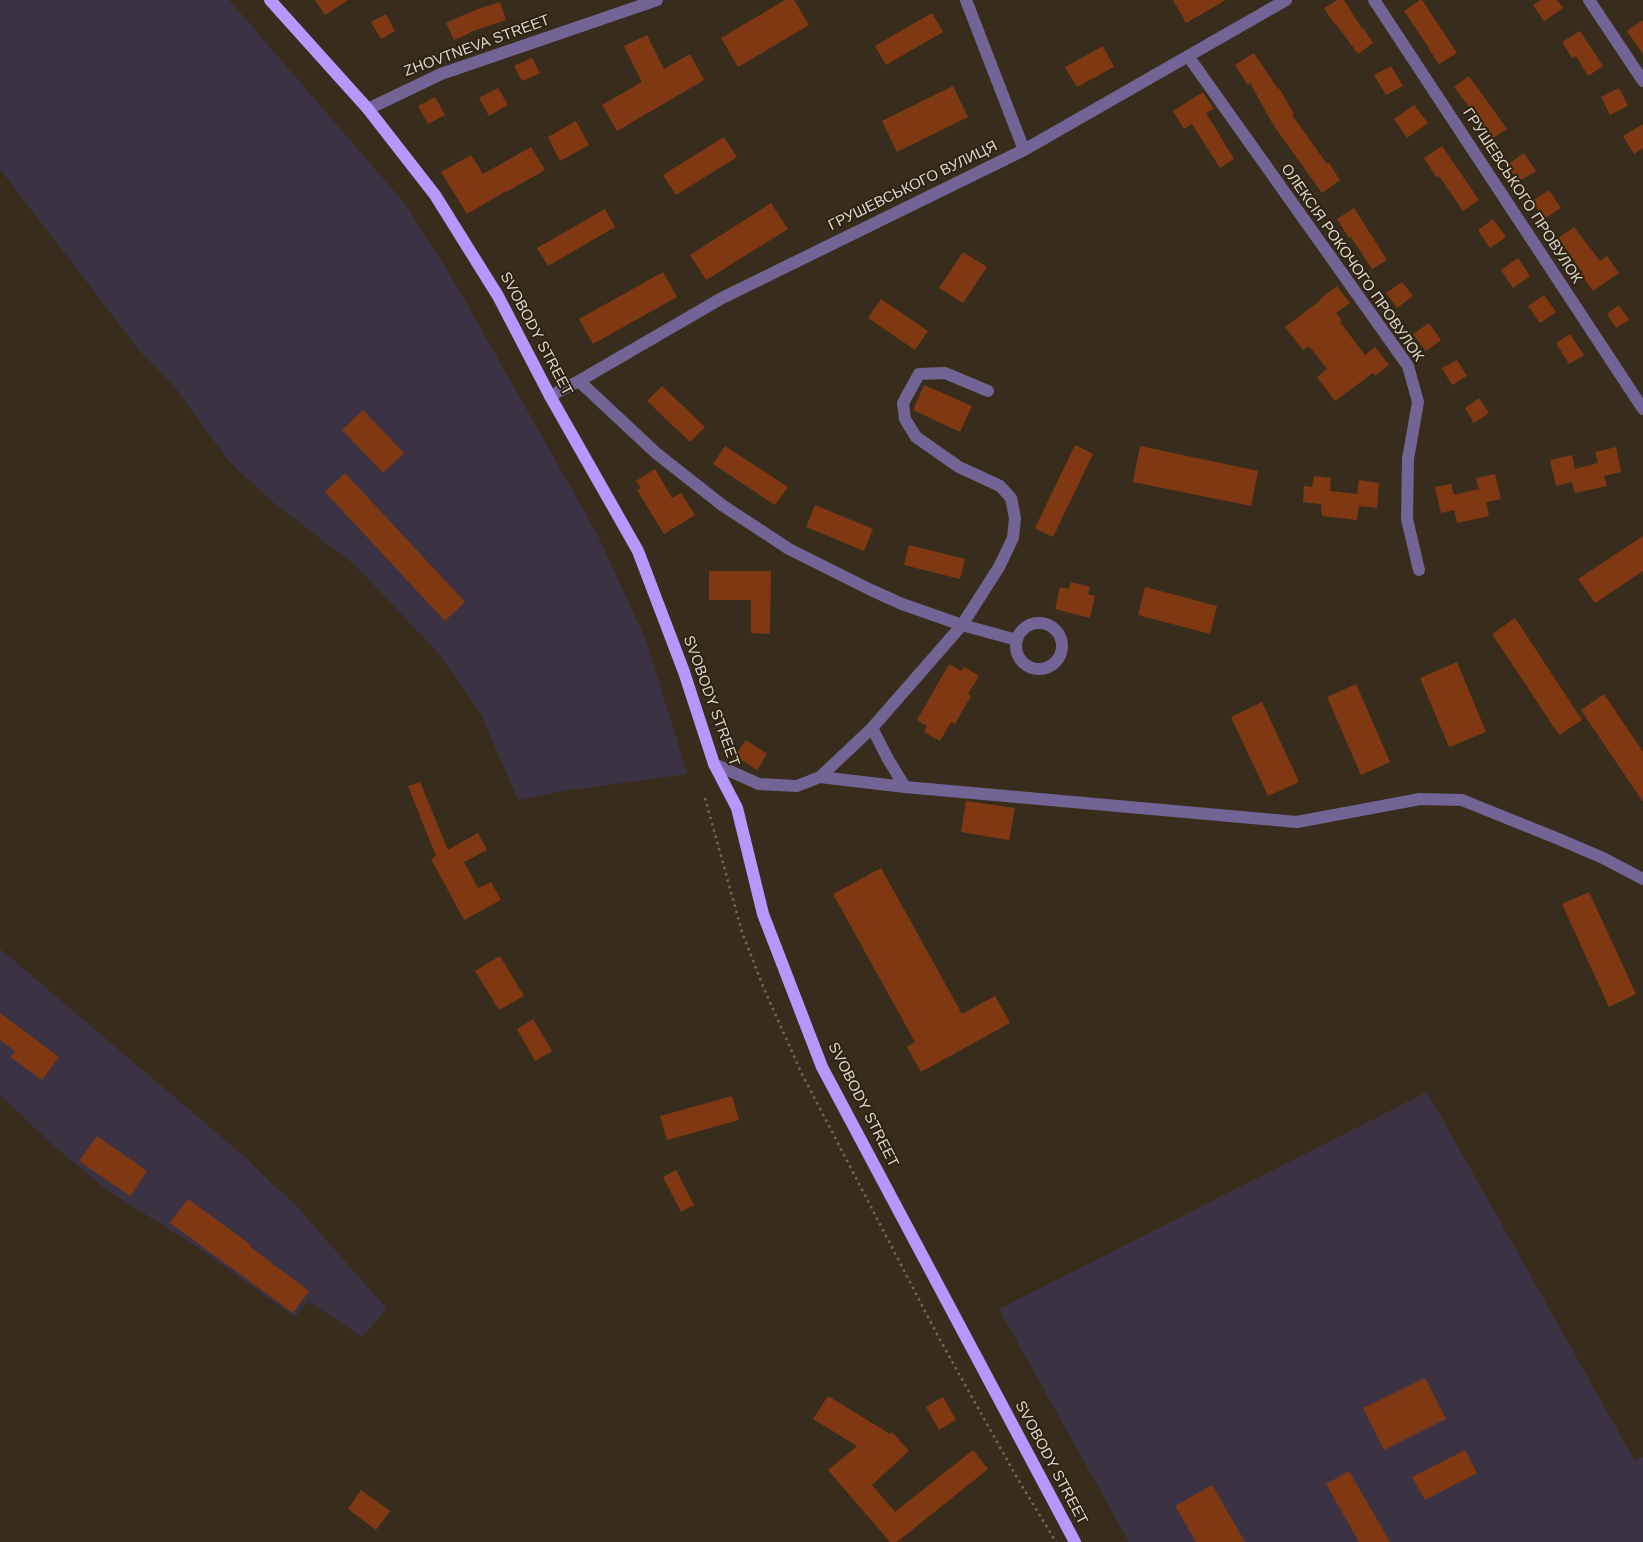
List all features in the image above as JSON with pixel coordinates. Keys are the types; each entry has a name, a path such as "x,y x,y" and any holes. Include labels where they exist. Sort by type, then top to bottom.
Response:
{"main road":[{"name":"SVOBODY STREET","path":"270,0 368,109 434,195 498,296 550,396 638,551 684,672 714,764 737,808 763,914 822,1067 1075,1542"}],"street":[{"name":"ZHOVTNEVA STREET","path":"368,109 441,74 657,0"},
{"path":"966,0 1024,150"},
{"name":"ГРУШЕВСЬКОГО ВУЛИЦЯ","path":"550,396 722,298 1024,150 1286,0"},
{"name":"ГРУШЕВСЬКОГО ПРОВУЛОК","path":"1374,0 1643,409"},
{"path":"1589,0 1643,81"},
{"name":"ОЛЕКСІЯ РОКОЧОГО ПРОВУЛОК","path":"1188,56 1408,366 1418,402 1408,458 1406,519 1419,570"},
{"path":"714,764 759,784 796,786 820,777 872,728 962,625 999,567 1013,538 1014,518 1010,498 1000,486 958,467 916,436 905,420 903,403 919,374 945,373 988,391"},
{"path":"579,381 656,452 722,505 789,549 887,598 962,625 1017,640"},
{"path":"872,728 904,787"},
{"path":"820,777 904,787 1297,822 1420,800 1462,800 1570,843 1643,879"}],"shaded area":[{"path":"0,0 229,0 406,205 458,288 598,536 646,640 687,774 564,791 518,800 481,714 440,655 355,565 269,499 227,459 175,387 140,351 0,169"},
{"path":"0,949 238,1151 298,1208 387,1309 362,1337 308,1301 295,1317 194,1245 110,1192 55,1147 0,1095"},
{"path":"1427,1092 1635,1461 1643,1457 1643,1542 1129,1542 999,1309"}],"building":[{"path":"315,0 348,0 325,15"},
{"path":"785,0 794,0 809,25 738,67 721,38"},
{"path":"1173,0 1226,0 1186,23"},
{"path":"1338,0 1344,0 1373,43 1358,54 1324,8"},
{"path":"1422,0 1457,53 1439,64 1404,11"},
{"path":"1541,0 1557,0 1563,8 1544,21 1533,5"},
{"path":"500,2 506,20 470,32 454,40 446,23 475,10"},
{"path":"932,13 943,32 886,65 875,46"},
{"path":"386,14 395,31 381,39 371,22"},
{"path":"1643,20 1643,54 1627,31"},
{"path":"1580,31 1603,66 1588,76 1576,56 1572,58 1562,42"},
{"path":"647,35 664,69 690,54 704,80 617,131 602,105 642,82 624,46"},
{"path":"1103,46 1114,67 1077,87 1065,67"},
{"path":"1254,53 1279,88 1294,114 1292,115 1340,180 1322,193 1274,126 1250,83 1248,85 1235,65"},
{"path":"532,58 540,73 522,81 514,66"},
{"path":"1391,66 1403,86 1386,95 1374,75"},
{"path":"1469,76 1507,129 1490,140 1478,123 1480,121 1454,87"},
{"path":"953,86 968,117 897,152 882,121"},
{"path":"498,88 508,105 489,116 479,98"},
{"path":"1619,88 1628,106 1610,115 1601,97"},
{"path":"1203,92 1214,109 1206,113 1234,159 1220,168 1192,124 1184,129 1173,111"},
{"path":"435,97 445,115 428,124 418,106"},
{"path":"1414,105 1428,123 1407,138 1394,119"},
{"path":"576,121 589,145 560,161 548,137"},
{"path":"1643,124 1643,148 1634,154 1623,136"},
{"path":"724,137 737,157 676,195 663,175"},
{"path":"1442,146 1479,200 1463,211 1424,158"},
{"path":"531,147 545,170 467,214 441,172 471,155 483,174"},
{"path":"1524,153 1536,171 1518,182 1507,165"},
{"path":"1549,190 1561,208 1544,219 1532,201"},
{"path":"771,203 788,229 706,280 690,255"},
{"path":"1354,208 1387,260 1372,269 1337,219"},
{"path":"605,209 615,227 548,266 537,248"},
{"path":"1493,219 1506,237 1490,248 1478,230"},
{"path":"1574,227 1600,261 1607,256 1619,273 1593,291 1581,275 1583,273 1558,238"},
{"path":"963,252 987,267 963,303 939,288"},
{"path":"1518,258 1530,276 1513,288 1501,270"},
{"path":"663,272 677,297 593,344 579,319"},
{"path":"1402,282 1413,296 1397,308 1386,293"},
{"path":"1337,286 1350,303 1336,313 1342,321 1340,322 1365,355 1375,347 1389,365 1375,376 1373,373 1335,401 1317,377 1327,369 1309,346 1303,350 1285,327"},
{"path":"1544,295 1556,312 1540,323 1528,306"},
{"path":"881,299 928,331 915,350 868,318"},
{"path":"1619,305 1629,320 1616,328 1607,314"},
{"path":"1429,323 1441,340 1426,351 1413,334"},
{"path":"1570,334 1584,355 1569,364 1556,343"},
{"path":"1457,360 1467,376 1452,385 1442,368"},
{"path":"924,385 972,406 960,432 913,410"},
{"path":"662,386 705,427 690,442 647,401"},
{"path":"1479,398 1489,413 1474,423 1465,408"},
{"path":"363,410 404,453 383,473 342,430"},
{"path":"1075,445 1093,454 1053,537 1035,528"},
{"path":"725,446 788,487 775,505 713,464"},
{"path":"1140,446 1258,471 1251,506 1133,482"},
{"path":"1616,447 1621,472 1604,476 1607,486 1575,493 1572,482 1556,486 1550,460 1572,455 1575,469 1598,463 1595,452"},
{"path":"655,469 672,498 681,493 695,515 664,534 637,490 641,488 636,481"},
{"path":"345,473 465,602 445,621 325,492"},
{"path":"1495,474 1501,499 1486,502 1489,516 1457,523 1454,510 1441,513 1435,487 1451,484 1454,495 1479,489 1476,478"},
{"path":"1314,476 1331,478 1330,491 1357,494 1359,480 1379,483 1377,508 1359,506 1357,520 1322,516 1321,504 1303,502 1304,486 1312,487"},
{"path":"815,505 873,529 864,551 806,527"},
{"path":"1643,536 1643,571 1595,603 1578,579"},
{"path":"909,545 965,559 960,579 904,565"},
{"path":"709,571 771,571 770,634 751,633 751,600 709,600"},
{"path":"1071,582 1090,587 1088,594 1095,596 1090,618 1055,609 1060,587 1069,589"},
{"path":"1145,587 1217,606 1210,634 1138,615"},
{"path":"1515,618 1582,720 1559,735 1492,634"},
{"path":"1457,662 1486,732 1449,747 1420,678"},
{"path":"949,664 961,671 964,667 979,676 968,694 971,696 955,724 951,722 940,741 924,732 927,726 917,720"},
{"path":"1356,684 1390,762 1361,775 1327,697"},
{"path":"1604,694 1643,752 1643,802 1581,710"},
{"path":"1262,702 1299,782 1268,796 1231,717"},
{"path":"746,740 767,754 757,770 735,756"},
{"path":"420,782 448,850 478,833 487,850 464,862 478,888 491,882 501,900 464,920 431,859 436,856 408,786"},
{"path":"966,801 1015,808 1009,840 961,832"},
{"path":"881,868 962,1014 995,996 1010,1023 921,1072 907,1047 915,1042 833,894"},
{"path":"1589,892 1636,994 1609,1007 1562,904"},
{"path":"500,956 524,996 499,1010 475,971"},
{"path":"0,1013 59,1057 42,1080 10,1057 15,1051 0,1040"},
{"path":"533,1019 552,1051 535,1061 517,1029"},
{"path":"732,1096 739,1120 667,1140 660,1116"},
{"path":"97,1136 147,1171 130,1196 79,1161"},
{"path":"676,1170 694,1205 681,1212 663,1177"},
{"path":"188,1199 251,1245 250,1247 309,1291 293,1313 170,1223"},
{"path":"1425,1378 1446,1419 1384,1450 1363,1408"},
{"path":"828,1396 890,1434 892,1432 909,1451 872,1485 895,1512 973,1450 988,1469 897,1542 890,1542 828,1470 857,1446 813,1419"},
{"path":"943,1397 956,1420 939,1430 926,1407"},
{"path":"1465,1450 1477,1473 1425,1500 1412,1477"},
{"path":"1349,1471 1390,1542 1359,1542 1326,1484"},
{"path":"1212,1485 1245,1542 1196,1542 1175,1506"},
{"path":"361,1490 390,1511 376,1530 348,1509"}]}
